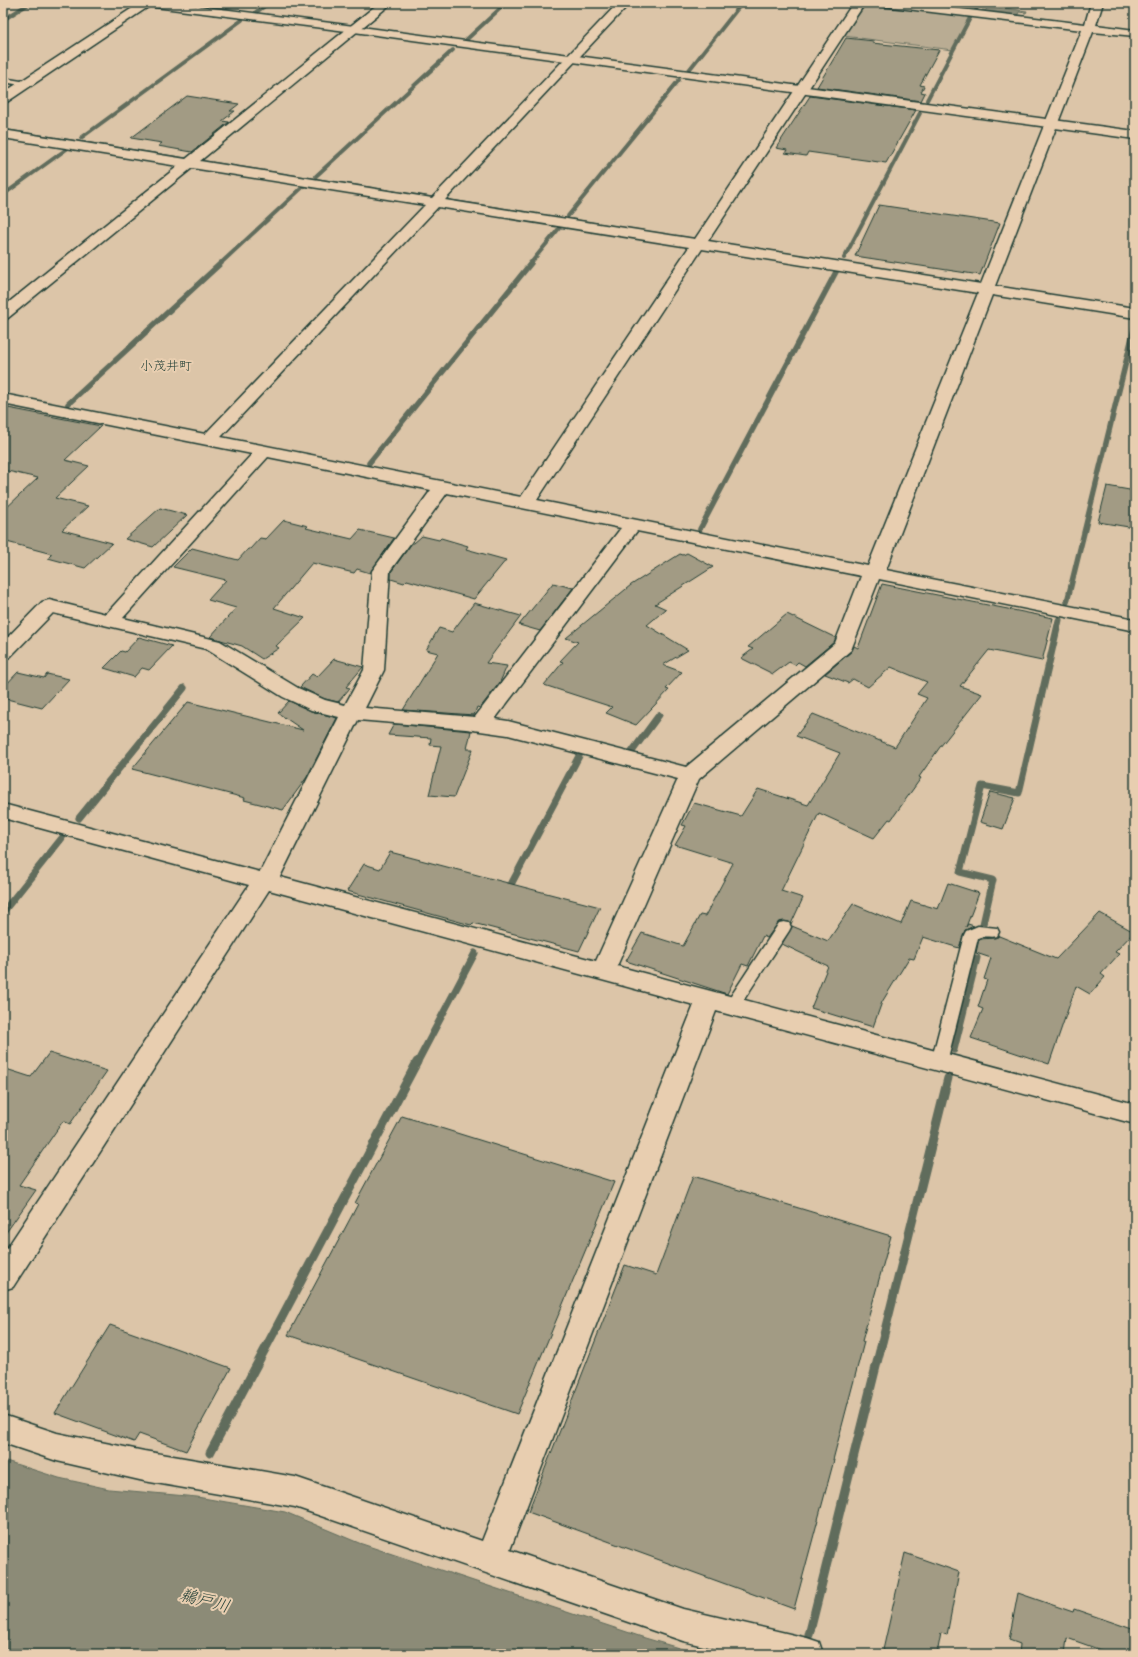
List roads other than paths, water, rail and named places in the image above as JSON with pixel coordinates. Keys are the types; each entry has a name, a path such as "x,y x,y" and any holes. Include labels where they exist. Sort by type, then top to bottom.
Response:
{"street":[{"path":"3,99 148,3 354,29 570,60 1135,135"},
{"path":"3,315 386,3"},
{"path":"209,440 624,3"},
{"path":"526,503 859,3"},
{"path":"882,3 1135,33"},
{"path":"604,971 690,775 844,646 986,290 1089,28 1097,3"},
{"path":"3,134 436,200 1135,314"},
{"path":"3,399 1135,625"},
{"path":"110,621 264,451"},
{"path":"3,1278 265,882 374,670 381,571 443,486"},
{"path":"482,723 633,524"},
{"path":"3,653 48,606 213,645 230,653 298,697 319,706 352,714 482,723 573,744 690,775"},
{"path":"3,811 1135,1114"},
{"path":"491,1559 720,1003"},
{"path":"3,1429 57,1447 144,1466 295,1492 683,1625 807,1654"}],"lane":[{"path":"3,80 27,84"},
{"path":"720,1003 784,927"},
{"path":"940,1062 971,935 978,931 992,932"}],"water":[{"path":"988,6 1027,11 1026,13 1019,12 1017,16 981,12 982,10 986,10"},
{"path":"3,129 983,284 982,286 3,132"},
{"name":"鵜戸川","path":"3,1460 59,1478 109,1489 197,1497 285,1512 359,1543 645,1638 699,1654 3,1654"}],"waterway":[{"path":"3,20 30,3"},
{"path":"256,12 269,3"},
{"path":"466,40 506,3"},
{"path":"689,70 742,3"},
{"path":"975,12 979,3"},
{"path":"927,100 971,16"},
{"path":"81,138 242,20"},
{"path":"316,176 453,50"},
{"path":"568,216 679,80"},
{"path":"844,258 920,113"},
{"path":"3,195 68,148"},
{"path":"220,264 306,184"},
{"path":"530,264 561,226"},
{"path":"68,404 221,263"},
{"path":"369,463 531,263"},
{"path":"700,529 837,270"},
{"path":"1067,602 1135,325"},
{"path":"983,924 993,880 960,872 982,786 1019,793 1059,620"},
{"path":"79,818 184,688"},
{"path":"631,753 659,715"},
{"path":"507,892 579,756"},
{"path":"3,912 62,838"},
{"path":"417,1063 475,953"},
{"path":"954,1050 977,958"},
{"path":"210,1453 417,1062"},
{"path":"809,1635 948,1078"}],"district":[{"name":"小茂井町","path":"166,365"}]}
